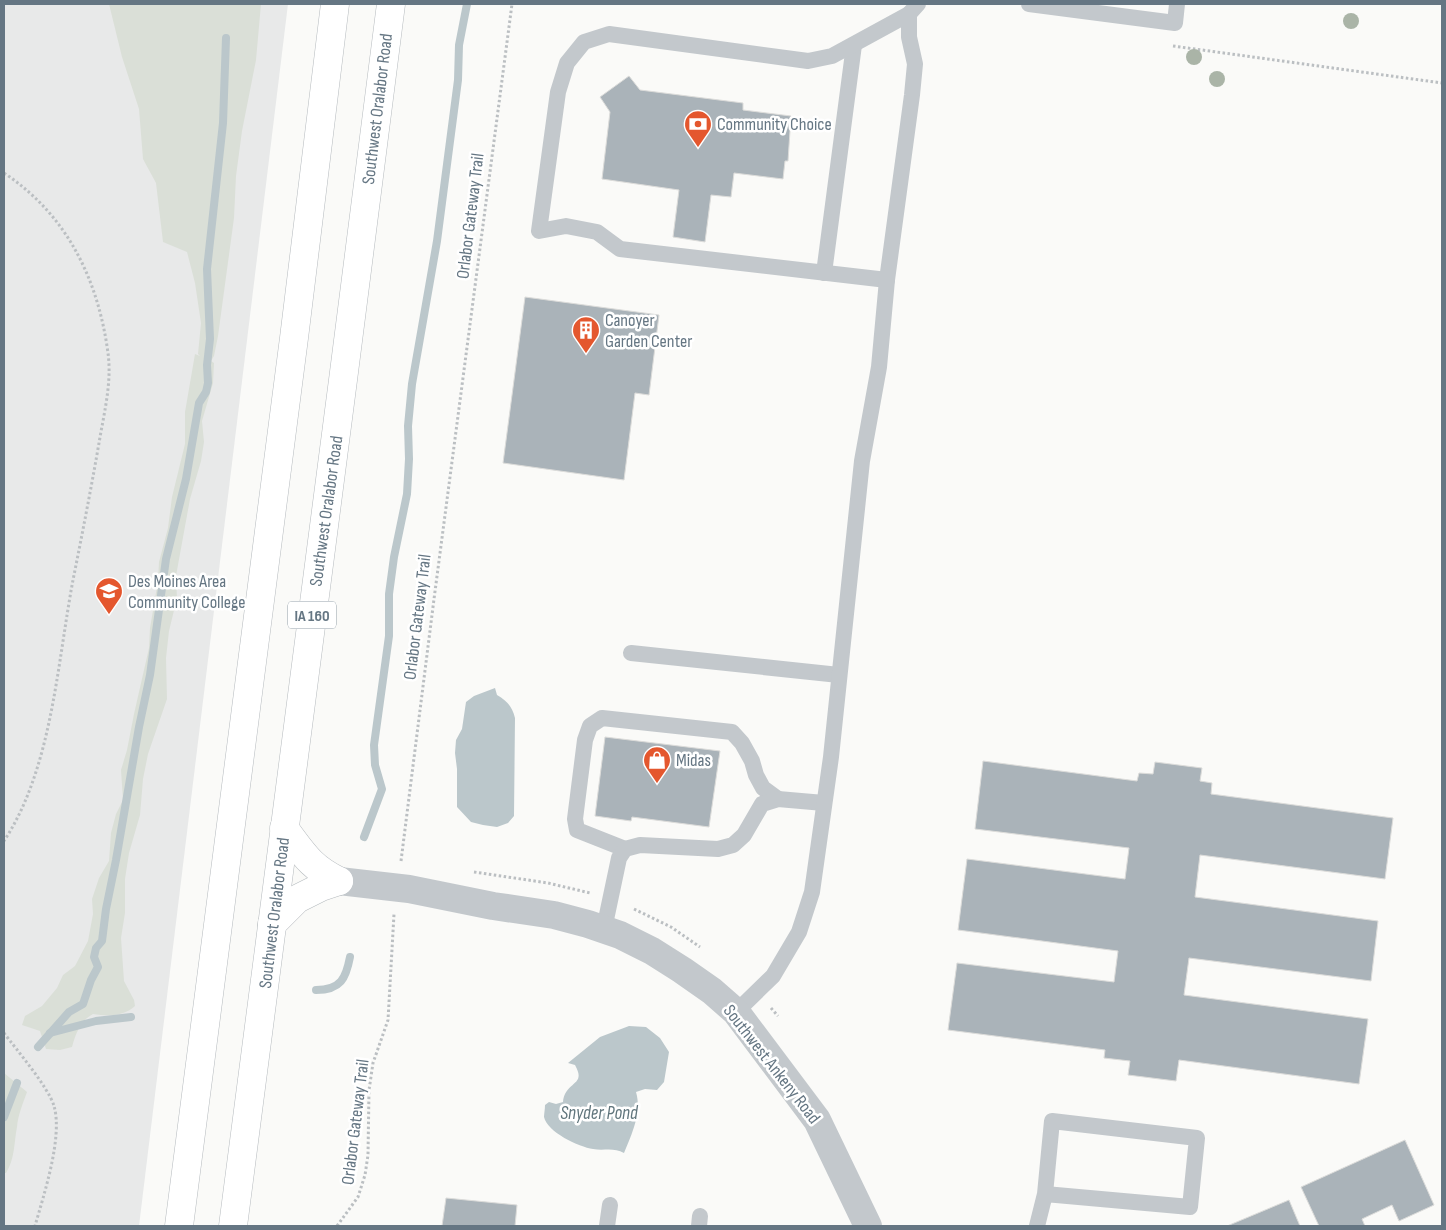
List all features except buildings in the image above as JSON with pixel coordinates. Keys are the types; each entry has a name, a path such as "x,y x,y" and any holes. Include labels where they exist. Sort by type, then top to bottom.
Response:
{"main road":[{"path":"179,1226 292,358 335,4"},
{"name":"Southwest Oralabor Road","path":"233,1226 344,380 391,4"},
{"path":"284,828 311,863 324,874 339,881"},
{"path":"272,924 298,899 321,887 339,881"}],"street":[{"name":"Southwest Ankeny Road","path":"339,881 410,889 493,906 554,915 620,935 675,965 712,990 736,1012 817,1120 868,1226"}],"lane":[{"path":"1028,4 1175,23 1178,4"},
{"path":"886,280 620,249 597,232 566,226 539,231 558,92 567,63 584,42 609,34 808,61 832,56 914,9"},
{"path":"736,1012 773,976 799,932 812,892 831,757 862,461 879,366 886,280 901,187 915,64 909,36 914,9"},
{"path":"824,273 854,45"},
{"path":"631,653 839,675"},
{"path":"778,799 763,788 742,742 732,732 602,718 590,726 585,740 575,819 577,830 625,849 640,845 718,849 732,845 744,835 762,804 778,799 824,803"},
{"path":"604,930 619,858 625,849"},
{"path":"1037,1226 1045,1194 1052,1121 1197,1138 1190,1207 1045,1194"},
{"path":"607,1226 610,1205"}],"path":[{"name":"Orlabor Gateway Trail","path":"337,1226 358,1197 365,1175 368,1155 369,1090 373,1064 388,1020 396,888 401,862 432,609 512,4"},
{"path":"1170,46 1442,83"},
{"path":"4,173 38,200 60,224 77,253 92,287 103,324 109,355 109,386 87,514 40,759 25,804 4,841"},
{"path":"4,1033 54,1104 56,1134 44,1196 35,1226"}],"shaded area":[{"name":"Des Moines Area Community College","path":"4,4 288,4 139,1226 4,1226"},
{"path":"109,4 261,4 256,60 242,131 236,176 234,218 218,336 214,356 211,361 214,363 213,383 202,421 204,442 201,461 190,499 176,576 177,598 169,631 166,658 167,699 148,754 143,779 140,815 129,853 125,879 125,913 121,938 124,981 134,1000 135,1006 120,1014 93,1014 82,1024 72,1047 60,1050 46,1049 40,1031 22,1025 25,1016 42,1006 57,988 63,975 75,966 88,941 93,914 92,899 99,878 109,861 111,833 116,814 123,800 121,770 149,648 159,562 185,444 185,412 195,354 200,356 198,354 201,323 195,283 187,252 163,242 156,183 143,159 139,109 122,57"},
{"path":"4,1073 27,1092 18,1118 13,1156 6,1173 4,1173"}],"water":[{"path":"495,688 497,695 511,707 515,718 514,816 508,823 497,827 471,822 457,807 455,753 456,740 462,729 466,702 474,696"},
{"name":"Snyder Pond","path":"629,1026 646,1027 660,1038 669,1052 664,1082 657,1090 645,1089 636,1092 638,1100 637,1115 624,1153 616,1150 587,1148 564,1138 546,1123 544,1116 545,1105 549,1102 556,1104 563,1102 565,1094 578,1079 579,1075 575,1065 568,1063 600,1037"}],"waterway":[{"path":"364,837 382,789 375,765 374,745 389,636 389,594 394,557 407,494 408,426 412,384 437,241 458,80 459,45 467,4"},
{"path":"38,1047 69,1012 83,1004 91,980 98,967 94,957 96,948 102,941 106,909 150,675 166,559 186,479 199,403 206,392 208,383 207,365 210,339 207,269 223,123 226,38"},
{"path":"316,990 331,988 337,985 347,971 350,957"},
{"path":"50,1033 96,1021 131,1017"},
{"path":"4,1117 17,1083"}],"place":[{"name":"Community Choice","path":"698,148"},
{"name":"Canoyer Garden Center","path":"586,354"},
{"name":"Des Moines Area Community College","path":"109,615"},
{"name":"Midas","path":"657,784"}]}
